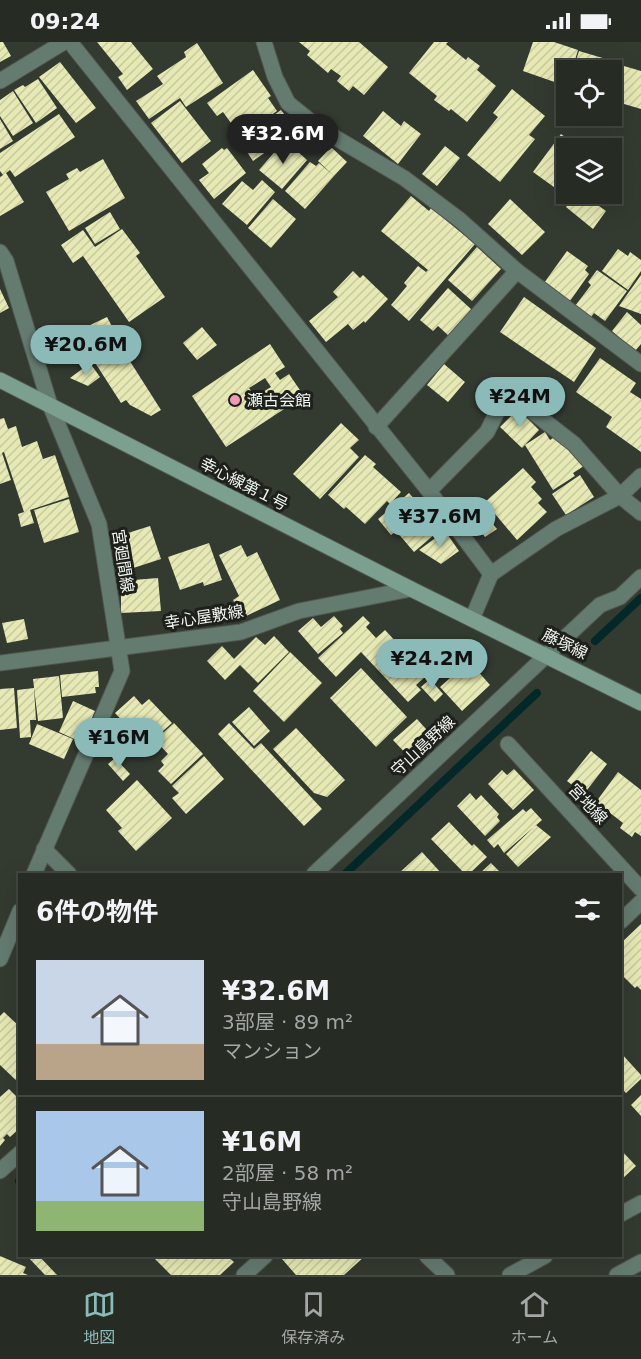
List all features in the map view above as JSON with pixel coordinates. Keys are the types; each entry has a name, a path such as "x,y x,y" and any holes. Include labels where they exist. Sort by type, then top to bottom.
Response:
{"street":[{"path":"0,81 64,42 429,491 492,574"},
{"path":"264,42 275,78 288,103 319,128 404,178 460,220 517,271 641,364"},
{"name":"宮廻間線","path":"0,252 6,261 50,405 99,524 123,671 34,873"},
{"path":"376,427 517,271"},
{"name":"幸心線第１号","path":"0,380 472,619"},
{"path":"429,491 487,432 500,408 507,403 524,405 574,444 620,496 641,513"},
{"path":"472,619 492,574 556,529 620,496 641,476"},
{"name":"守山島野線","path":"315,873 600,605 620,597 641,577"},
{"name":"幸心屋敷線","path":"0,663 241,632 299,612 411,589"},
{"name":"藤塚線","path":"472,619 641,703"},
{"name":"宮地線","path":"508,744 641,889"},
{"path":"44,849 68,873"},
{"path":"622,920 641,902"},
{"path":"0,959 18,916"},
{"path":"0,1171 18,1155"},
{"path":"622,1213 641,1203"},
{"path":"244,1275 264,1257"},
{"path":"428,1257 447,1275"},
{"path":"510,1275 543,1257"},
{"path":"617,1275 641,1262"}],"building":[{"path":"0,42 3,42 11,56 0,62"},
{"path":"97,42 131,42 153,69 127,90 118,77 123,74"},
{"path":"299,42 359,42 388,67 364,95 353,86 349,91 337,81 341,76 331,69 328,73 307,55 310,51"},
{"path":"434,42 448,42 446,44 466,60 468,57 480,66 477,70 496,86 467,122 451,109 449,111 434,100 437,96 409,73"},
{"path":"533,42 554,42 578,50 575,60 556,60 556,83 523,71"},
{"path":"197,43 223,83 186,107 180,98 149,119 136,101 163,84 157,76 186,57 184,52"},
{"path":"579,51 609,60 576,60"},
{"path":"60,62 96,108 76,123 39,77"},
{"path":"624,66 641,71 641,109 622,103"},
{"path":"253,70 271,96 268,98 277,111 241,137 223,112 217,116 207,103"},
{"path":"38,79 57,108 36,123 14,90 23,85 25,87"},
{"path":"512,89 545,116 529,135 535,139 500,182 467,155 498,117 493,113"},
{"path":"13,91 33,123 13,136 0,116 0,100"},
{"path":"180,101 211,141 182,163 151,123"},
{"path":"281,110 294,127 283,134 286,138 253,161 239,140"},
{"path":"383,111 401,126 404,121 421,134 398,164 363,136"},
{"path":"59,114 75,137 15,177 10,170 6,173 24,202 0,216 0,177 3,175 0,171 0,153"},
{"path":"0,119 13,141 0,149"},
{"path":"285,140 307,160 282,189 259,170"},
{"path":"556,141 556,189 533,172"},
{"path":"445,146 460,158 437,186 422,174"},
{"path":"331,147 347,162 334,176 318,161"},
{"path":"222,148 224,150 227,148 246,173 214,199 199,180 209,173 202,164"},
{"path":"103,159 125,198 69,231 46,192 69,179 66,174 77,168 80,172"},
{"path":"310,162 316,166 319,163 334,176 305,209 285,191"},
{"path":"262,180 275,192 247,225 222,204 242,181 253,190"},
{"path":"411,196 429,211 431,208 475,244 409,321 391,305 407,286 404,283 418,266 426,272 428,270 381,231"},
{"path":"273,199 296,219 271,248 248,228"},
{"path":"510,199 545,232 522,255 488,224"},
{"path":"569,204 600,204 599,206 606,211 593,229 566,207"},
{"path":"110,212 120,229 95,244 85,228"},
{"path":"122,229 140,253 136,256 165,297 129,322 83,256 73,263 61,245 83,230 95,247"},
{"path":"477,247 501,269 472,301 448,280"},
{"path":"618,249 628,256 630,252 641,260 641,271 628,290 602,271"},
{"path":"567,251 588,266 585,270 589,274 570,301 544,283"},
{"path":"597,270 627,291 605,321 594,313 591,317 575,306 591,285 588,282"},
{"path":"353,271 360,278 363,275 388,299 365,323 364,321 353,330 348,324 326,342 309,321 338,297 333,292"},
{"path":"641,275 641,314 619,306"},
{"path":"448,288 472,310 449,336 438,326 433,331 420,320"},
{"path":"0,289 9,308 0,313"},
{"path":"524,297 596,348 574,382 500,332"},
{"path":"627,312 641,325 641,344 635,351 612,331"},
{"path":"107,317 117,336 92,349 82,329"},
{"path":"202,327 217,345 197,360 183,343"},
{"path":"119,344 161,410 151,416 130,405 126,400 121,403 94,361"},
{"path":"270,344 285,367 275,373 280,380 289,374 304,396 226,447 192,396","holes":["265,378 271,387 255,397 249,388"]},
{"path":"600,358 636,383 630,392 641,399 641,452 606,427 612,417 576,392"},
{"path":"90,363 100,377 88,386 70,378"},
{"path":"444,364 465,382 448,402 427,385"},
{"path":"518,409 539,430 522,448 500,427"},
{"path":"4,418 8,429 16,426 22,447 37,441 43,459 55,455 69,497 30,510 34,523 21,527 18,514 24,512 4,452 2,453 11,480 0,484 0,419"},
{"path":"341,423 359,440 350,448 359,457 320,499 293,474"},
{"path":"545,432 550,440 556,436 587,464 573,473 575,476 553,490 525,445"},
{"path":"365,455 376,464 373,467 401,492 390,504 387,501 365,524 328,495"},
{"path":"523,468 536,482 531,487 542,499 538,503 547,512 517,540 485,502"},
{"path":"580,475 594,497 566,515 552,494"},
{"path":"409,493 441,529 414,552 396,531 391,535 378,519"},
{"path":"69,499 79,532 44,543 34,510"},
{"path":"479,507 497,529 485,537 482,533 477,536 464,520"},
{"path":"150,526 161,559 124,571 112,538"},
{"path":"445,531 459,551 441,564 419,550"},
{"path":"209,543 222,580 204,586 203,582 180,590 168,557"},
{"path":"241,545 247,557 257,552 280,600 242,618 233,600 239,596 219,555"},
{"path":"158,578 161,611 121,613 121,581"},
{"path":"334,616 343,626 340,629 343,633 318,654 298,631 313,618 321,627"},
{"path":"363,616 370,623 366,627 376,638 385,630 427,675 416,685 421,690 408,702 361,652 336,677 318,658"},
{"path":"24,619 28,639 7,643 2,623"},
{"path":"274,636 289,652 258,683 240,665 225,680 207,661 222,646 234,659 256,637 265,645"},
{"path":"290,652 322,683 284,722 253,691"},
{"path":"469,661 490,685 462,711 440,687"},
{"path":"361,668 407,717 376,747 330,698"},
{"path":"98,671 99,687 95,687 96,693 62,697 60,675"},
{"path":"59,676 63,718 38,721 33,679"},
{"path":"430,679 443,694 435,702 421,687"},
{"path":"14,688 17,728 0,730 0,689"},
{"path":"34,688 36,720 30,720 31,737 20,738 17,690"},
{"path":"134,696 142,705 149,699 172,723 146,746 115,713"},
{"path":"73,701 95,711 81,742 59,732"},
{"path":"249,707 270,731 254,746 232,722"},
{"path":"417,719 435,739 412,760 393,740"},
{"path":"174,723 203,754 171,784 158,771 164,765 161,761 168,754 155,740"},
{"path":"229,723 254,749 261,743 322,809 304,826 218,734"},
{"path":"37,724 73,739 64,759 29,744"},
{"path":"296,728 345,780 327,797 314,793 273,749"},
{"path":"591,751 607,764 584,794 567,781"},
{"path":"204,756 224,779 186,814 172,798 179,793 172,786"},
{"path":"115,758 130,774 123,781 108,764"},
{"path":"514,769 534,790 513,810 488,784 502,770 507,775"},
{"path":"618,772 641,790 641,836 635,832 632,837 620,828 623,823 596,802"},
{"path":"137,780 172,818 136,851 118,831 122,828 106,810"},
{"path":"470,793 476,800 481,795 499,814 497,817 500,821 485,836 457,806"},
{"path":"531,808 542,820 504,853 498,844 494,848 487,840 523,809 526,812"},
{"path":"449,822 472,846 474,844 487,857 470,873 464,873 431,839"},
{"path":"536,825 551,837 518,867 506,854"},
{"path":"422,852 441,873 399,873"},
{"path":"491,863 501,873 480,873"},
{"path":"641,924 641,990 637,986 635,988 622,975 622,942"},
{"path":"4,1012 18,1025 18,1082 0,1065 0,1016"},
{"path":"622,1054 641,1075 641,1079 626,1093 622,1089"},
{"path":"9,1089 18,1098 18,1130 10,1137 7,1134 0,1146 0,1097"},
{"path":"641,1095 641,1116 631,1105"},
{"path":"622,1151 636,1166 622,1179"},
{"path":"0,1256 26,1267 23,1273 28,1275 0,1275"},
{"path":"28,1257 40,1257 57,1275 45,1275"},
{"path":"153,1257 228,1257 234,1262 220,1275 171,1275"},
{"path":"285,1257 364,1257 344,1275 296,1275 282,1259"}],"waterway":[{"path":"595,641 641,598"},
{"path":"346,873 537,693"}],"place":[{"name":"瀬古会館","path":"235,400"}]}
